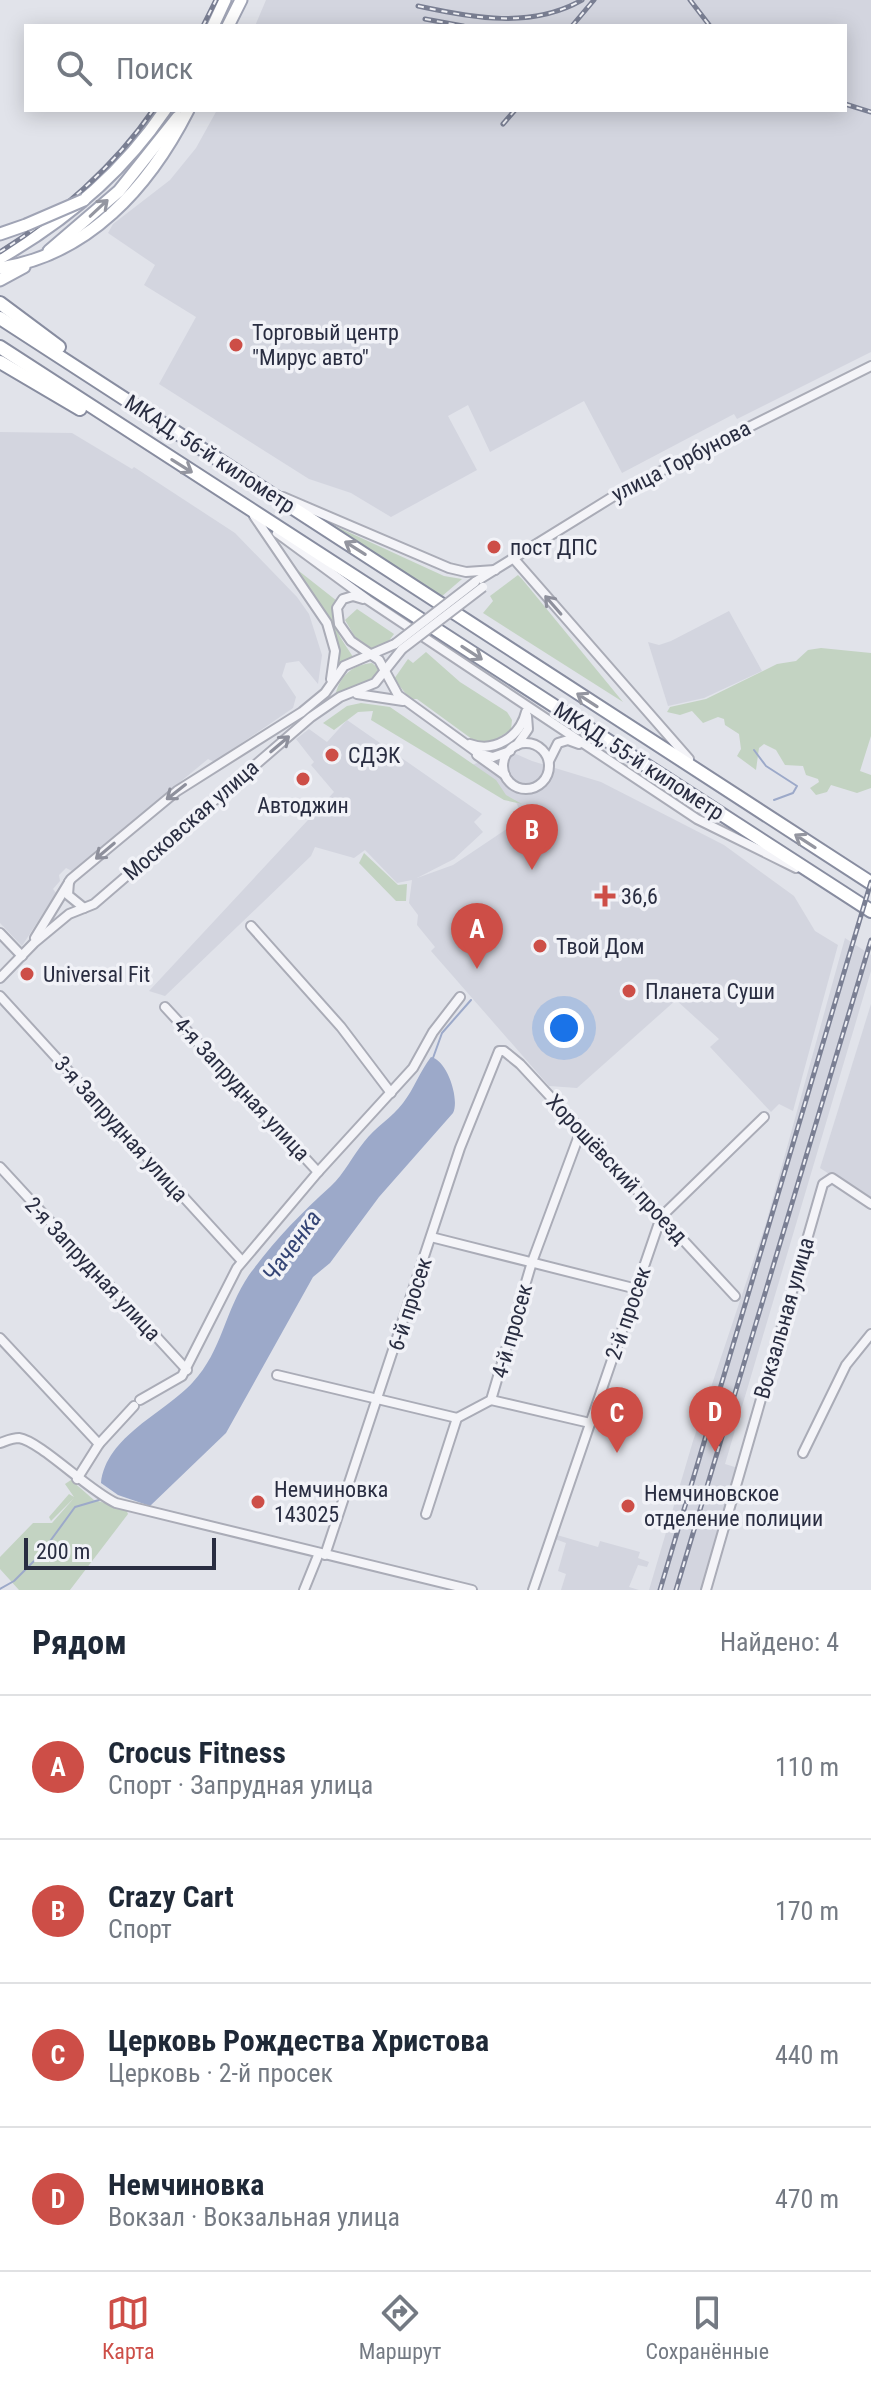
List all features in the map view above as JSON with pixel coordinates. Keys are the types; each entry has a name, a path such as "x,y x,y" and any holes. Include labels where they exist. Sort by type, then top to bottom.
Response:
{"highway":[{"path":"0,303 131,402"},
{"name":"МКАД, 56-й километр","path":"0,318 420,591"},
{"name":"МКАД, 56-й километр","path":"0,347 407,611"},
{"path":"0,362 140,440"},
{"name":"МКАД, 55-й километр","path":"420,591 871,883"},
{"name":"МКАД, 55-й километр","path":"407,611 871,911"},
{"path":"834,887 871,920"}],"main road":[{"path":"214,24 225,0"},
{"path":"229,24 241,0"},
{"path":"0,258 40,234 84,200 148,135 164,112"},
{"path":"0,280 39,258 119,191 183,112"},
{"path":"0,268 28,263 83,238 141,183 184,112"},
{"path":"0,234 84,200"}],"street":[{"name":"улица Горбунова","path":"485,577 581,513 871,366"},
{"path":"267,492 309,505 449,568 476,571 499,569"},
{"path":"238,501 368,600 697,819 819,877"},
{"path":"254,516 327,623 335,651 328,694 335,700"},
{"path":"514,559 664,735 720,786"},
{"name":"улица Горбунова","path":"373,656 398,646 499,569"},
{"path":"476,571 485,577 479,585"},
{"path":"368,600 348,596 339,603 336,615 355,647 379,660 393,690 405,701 488,756 535,745 549,761"},
{"name":"улица Горбунова","path":"352,694 375,683 398,646"},
{"name":"Московская улица","path":"31,946 69,882 177,791 302,712 351,661 373,656"},
{"path":"503,689 526,712 528,729 504,762 505,776"},
{"path":"352,694 405,701"},
{"name":"Московская улица","path":"0,978 69,914 97,902 335,700 352,694"},
{"path":"459,738 481,747 495,746 514,734 526,712"},
{"path":"459,738 514,786 531,789 546,779 554,747 565,741 593,750"},
{"path":"69,882 68,895 84,908"},
{"path":"251,926 318,1000 391,1093"},
{"path":"0,933 22,956"},
{"name":"3-я Запрудная улица","path":"0,996 242,1261"},
{"path":"77,1479 99,1444 137,1403 175,1382 187,1370 242,1261 423,1056 433,1032 460,997"},
{"name":"4-я Запрудная улица","path":"165,1007 318,1172"},
{"name":"Хорошёвский проезд","path":"496,1054 501,1050 507,1053 735,1296"},
{"name":"6-й просек","path":"304,1590 322,1554 380,1397 431,1237 496,1054"},
{"name":"2-й просек","path":"533,1590 661,1217 764,1117"},
{"name":"4-й просек","path":"457,1418 491,1400 532,1262 581,1130"},
{"name":"2-я Запрудная улица","path":"0,1167 187,1370"},
{"name":"Вокзальная улица","path":"706,1590 823,1184 832,1178 871,1204"},
{"path":"431,1237 637,1289"},
{"path":"803,1453 846,1365 871,1334"},
{"path":"0,1338 99,1444"},
{"path":"277,1375 380,1397 457,1418 426,1514"},
{"path":"491,1400 590,1423"},
{"path":"0,1443 11,1439 25,1440 77,1479 116,1503 472,1590"}],"shaded area":[{"path":"266,0 871,0 871,352 737,419 734,414 622,473 584,401 490,452 468,405 448,416 477,470 391,517 351,493 309,479 159,384 196,317 144,285 155,265 108,233 113,224 170,180 196,148 216,112 847,112 847,24 256,24"},
{"path":"0,432 72,433 132,469 134,467 235,533 297,597 309,614 322,655 318,684 299,661 286,663 282,676 296,697 293,708 214,762 208,759 72,871 66,868 53,889 56,893 22,946 0,923"},
{"path":"729,611 762,671 704,698 668,706 648,642 659,645 671,641"},
{"path":"347,720 482,814 474,822 483,832 454,859 417,878 453,865 523,818 516,802 499,796 472,765 482,761 493,744 532,761 601,782 724,845 794,896 815,931 838,945 793,1111 779,1104 771,1112 710,1047 719,1039 676,1000 577,1088 549,1086 431,951 435,947 417,925 418,915 409,903 412,880 397,883 365,850 354,858 315,847 311,856 165,996 149,991 334,792 311,765 314,762 296,739 309,729 327,742"},
{"path":"845,938 871,955 871,971 725,1464 738,1468 702,1590 649,1590 693,1441 766,1223"},
{"path":"871,1004 871,1201 820,1168"},
{"path":"557,1535 598,1547 600,1541 640,1552 638,1558 649,1562 647,1567 638,1565 629,1587 639,1590 561,1590 566,1574 558,1571 566,1543 555,1539"}],"green space":[{"path":"322,520 444,576 462,579 441,597"},
{"path":"290,564 337,601 335,624 353,657 337,669 337,645"},
{"path":"518,575 623,702 483,613 493,601 490,596"},
{"path":"357,609 394,634 384,646 376,649 361,647 345,620"},
{"path":"821,648 871,653 871,736 860,771 871,775 871,788 857,793 831,785 827,792 816,795 810,788 819,782 818,779 806,775 803,766 785,765 776,750 764,744 759,748 756,770 737,756 741,749 739,734 725,725 724,719 718,717 703,723 692,711 680,715 667,712 670,707 706,699 777,664 796,661 808,650"},
{"path":"426,652 460,682 507,712 512,720 511,730 486,745 476,742 417,699 410,699 394,679 408,659 413,663"},
{"path":"372,663 378,668 373,680 335,697 347,673 358,666"},
{"path":"361,703 390,707 496,780 506,795 522,804 504,800 371,720 373,711 358,712 334,730 323,723 347,706"},
{"path":"364,853 398,885 407,884 406,901 396,901 359,863"},
{"path":"71,1480 94,1500 126,1509 128,1514 70,1590 19,1590 0,1569 0,1557 33,1523 52,1523 74,1498 51,1521 49,1517 69,1494 74,1497 65,1484"}],"water":[{"path":"431,1057 442,1065 451,1081 455,1099 453,1113 379,1197 330,1263 313,1277 226,1433 150,1506 118,1495 101,1483 105,1466 125,1439 181,1393 203,1370 249,1275 288,1228 336,1181 368,1137 399,1108"}],"waterway":[{"path":"754,750 766,766 797,786 793,793 774,800"},
{"name":"Чаченка","path":"433,1058 442,1033 471,1000"},
{"name":"Чаченка","path":"0,1589 14,1581 40,1555 75,1507 99,1500"}],"railway":[{"path":"204,24 216,0"},
{"path":"418,6 481,17 522,18 543,15 582,0"},
{"path":"574,24 594,0"},
{"path":"690,0 708,24"},
{"path":"425,19 452,24"},
{"path":"847,105 871,112"},
{"path":"0,252 84,188 121,151 152,112"},
{"path":"503,124 513,112"},
{"path":"660,1590 871,882"},
{"path":"676,1590 871,940"}],"place":[{"name":"Торговый центр \"Мирус авто\"","path":"236,345"},
{"name":"пост ДПС","path":"494,547"},
{"name":"СДЭК","path":"332,755"},
{"name":"Автоджин","path":"303,779"},
{"name":"Crazy Cart","path":"532,870"},
{"name":"36,6","path":"605,896"},
{"name":"Твой Дом","path":"540,946"},
{"name":"Crocus Fitness","path":"477,969"},
{"name":"Universal Fit","path":"27,974"},
{"name":"Планета Суши","path":"629,991"},
{"name":"Немчиновка","path":"715,1452"},
{"name":"Церковь Рождества Христова","path":"617,1453"},
{"name":"Немчиновка 143025","path":"258,1502"},
{"name":"Немчиновское отделение полиции","path":"628,1506"}]}
